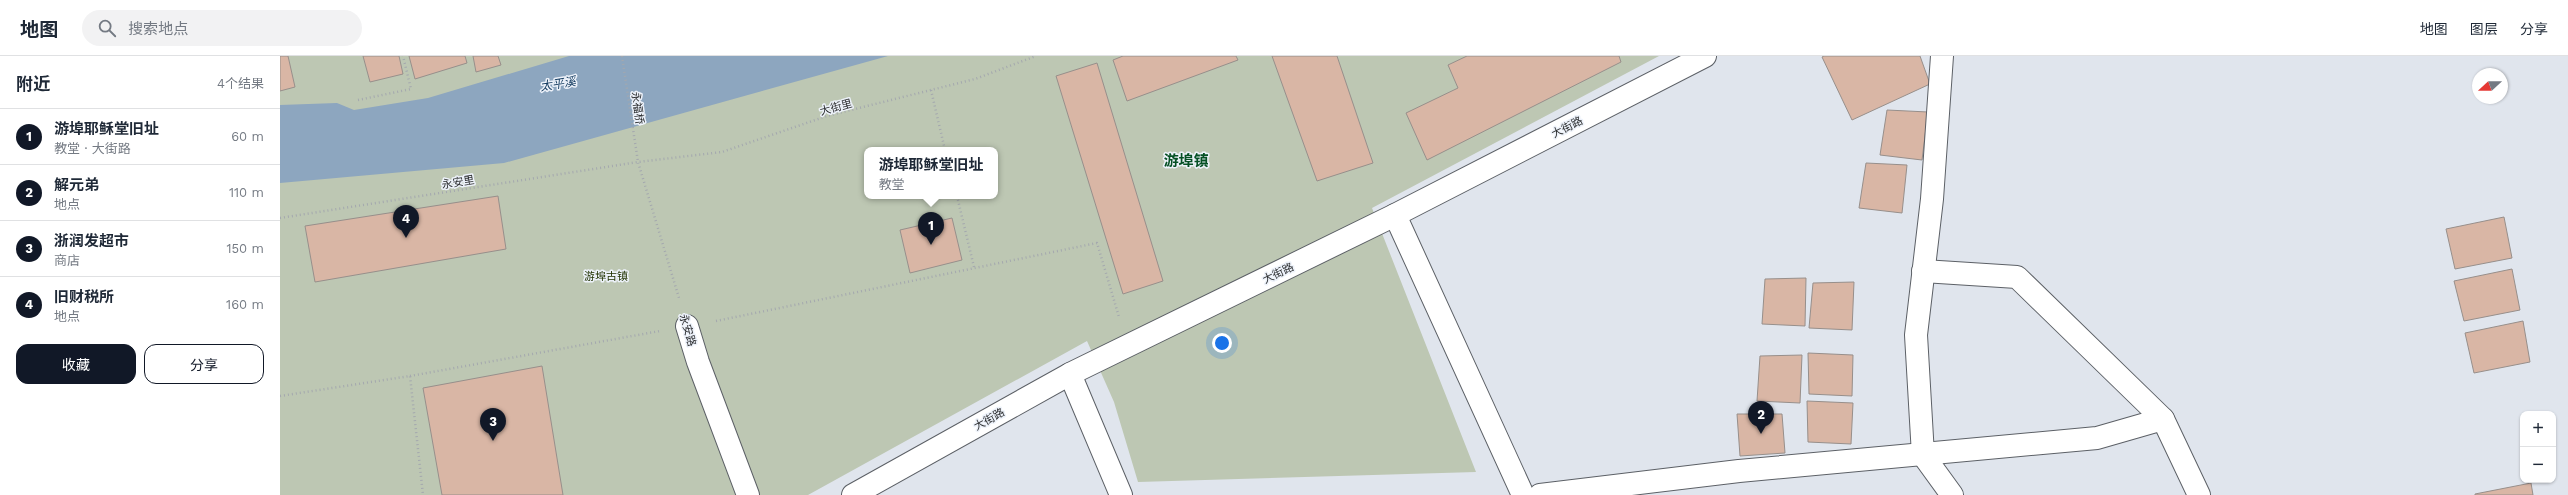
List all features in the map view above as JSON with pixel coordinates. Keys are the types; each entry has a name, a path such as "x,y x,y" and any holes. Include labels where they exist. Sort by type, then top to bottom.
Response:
{"street":[{"name":"大街路","path":"853,495 1070,374 1128,347 1395,215 1706,56"},
{"path":"1942,56 1932,199 1916,335 1923,455 1952,495"},
{"path":"1395,215 1522,495"},
{"path":"1923,271 2018,277 2163,419 2198,495"},
{"name":"永安路","path":"687,326 698,362 748,495"},
{"path":"1070,374 1121,495"},
{"path":"1540,495 1739,470 1923,455 2097,438 2163,419"}],"path":[{"path":"358,100 411,89 403,56"},
{"name":"永福桥","path":"622,56 638,162"},
{"name":"大街里","path":"638,162 722,152 828,116 975,79 1036,56"},
{"path":"931,90 944,147"},
{"name":"永安里","path":"280,218 638,162"},
{"name":"永安路","path":"638,162 687,326"},
{"path":"958,199 974,268"},
{"path":"280,396 410,376 687,326 1096,243 1128,347"},
{"path":"410,376 423,495"}],"green space":[{"name":"游埠古镇","path":"280,56 1659,56 1372,208 1476,472 1138,482 1114,402 1087,341 808,495 280,495"}],"water":[{"name":"太平溪","path":"569,56 888,56 504,163 280,183 280,105 337,103 354,110 428,98"}],"building":[{"path":"280,56 288,56 295,87 280,91"},
{"path":"363,56 399,56 403,74 370,82"},
{"path":"409,56 465,56 467,63 415,79"},
{"path":"473,56 498,56 501,65 476,72"},
{"path":"1123,56 1236,56 1238,60 1127,101 1113,60"},
{"path":"1272,56 1337,56 1373,163 1317,181"},
{"path":"1467,56 1619,56 1621,62 1427,160 1406,113 1458,88 1448,65"},
{"path":"1920,56 1930,84 1852,120 1822,57"},
{"path":"1097,63 1163,281 1123,294 1056,76"},
{"path":"1887,110 1928,112 1922,160 1880,155"},
{"path":"1866,163 1907,165 1902,213 1859,208"},
{"path":"498,196 506,249 315,282 305,226"},
{"path":"2504,217 2512,258 2455,269 2446,229"},
{"path":"952,218 962,260 910,273 900,230"},
{"path":"2512,269 2520,310 2464,321 2454,281"},
{"path":"1806,278 1805,326 1762,324 1765,279"},
{"path":"1854,282 1852,330 1809,328 1813,283"},
{"path":"2523,321 2530,362 2474,373 2465,333"},
{"path":"1808,353 1853,355 1852,396 1809,394"},
{"path":"1802,355 1800,403 1757,401 1760,356"},
{"path":"542,366 563,495 442,495 423,388"},
{"path":"1807,401 1853,403 1851,444 1808,442"},
{"path":"1737,414 1782,414 1785,453 1740,456"},
{"path":"2531,483 2533,495 2475,495"}],"place":[{"name":"旧财税所","path":"406,238"},
{"name":"游埠耶稣堂旧址","path":"931,245"},
{"name":"解元弟","path":"1761,434"},
{"name":"浙润发超市","path":"493,441"}],"district":[{"name":"游埠镇","path":"1186,161"}]}
